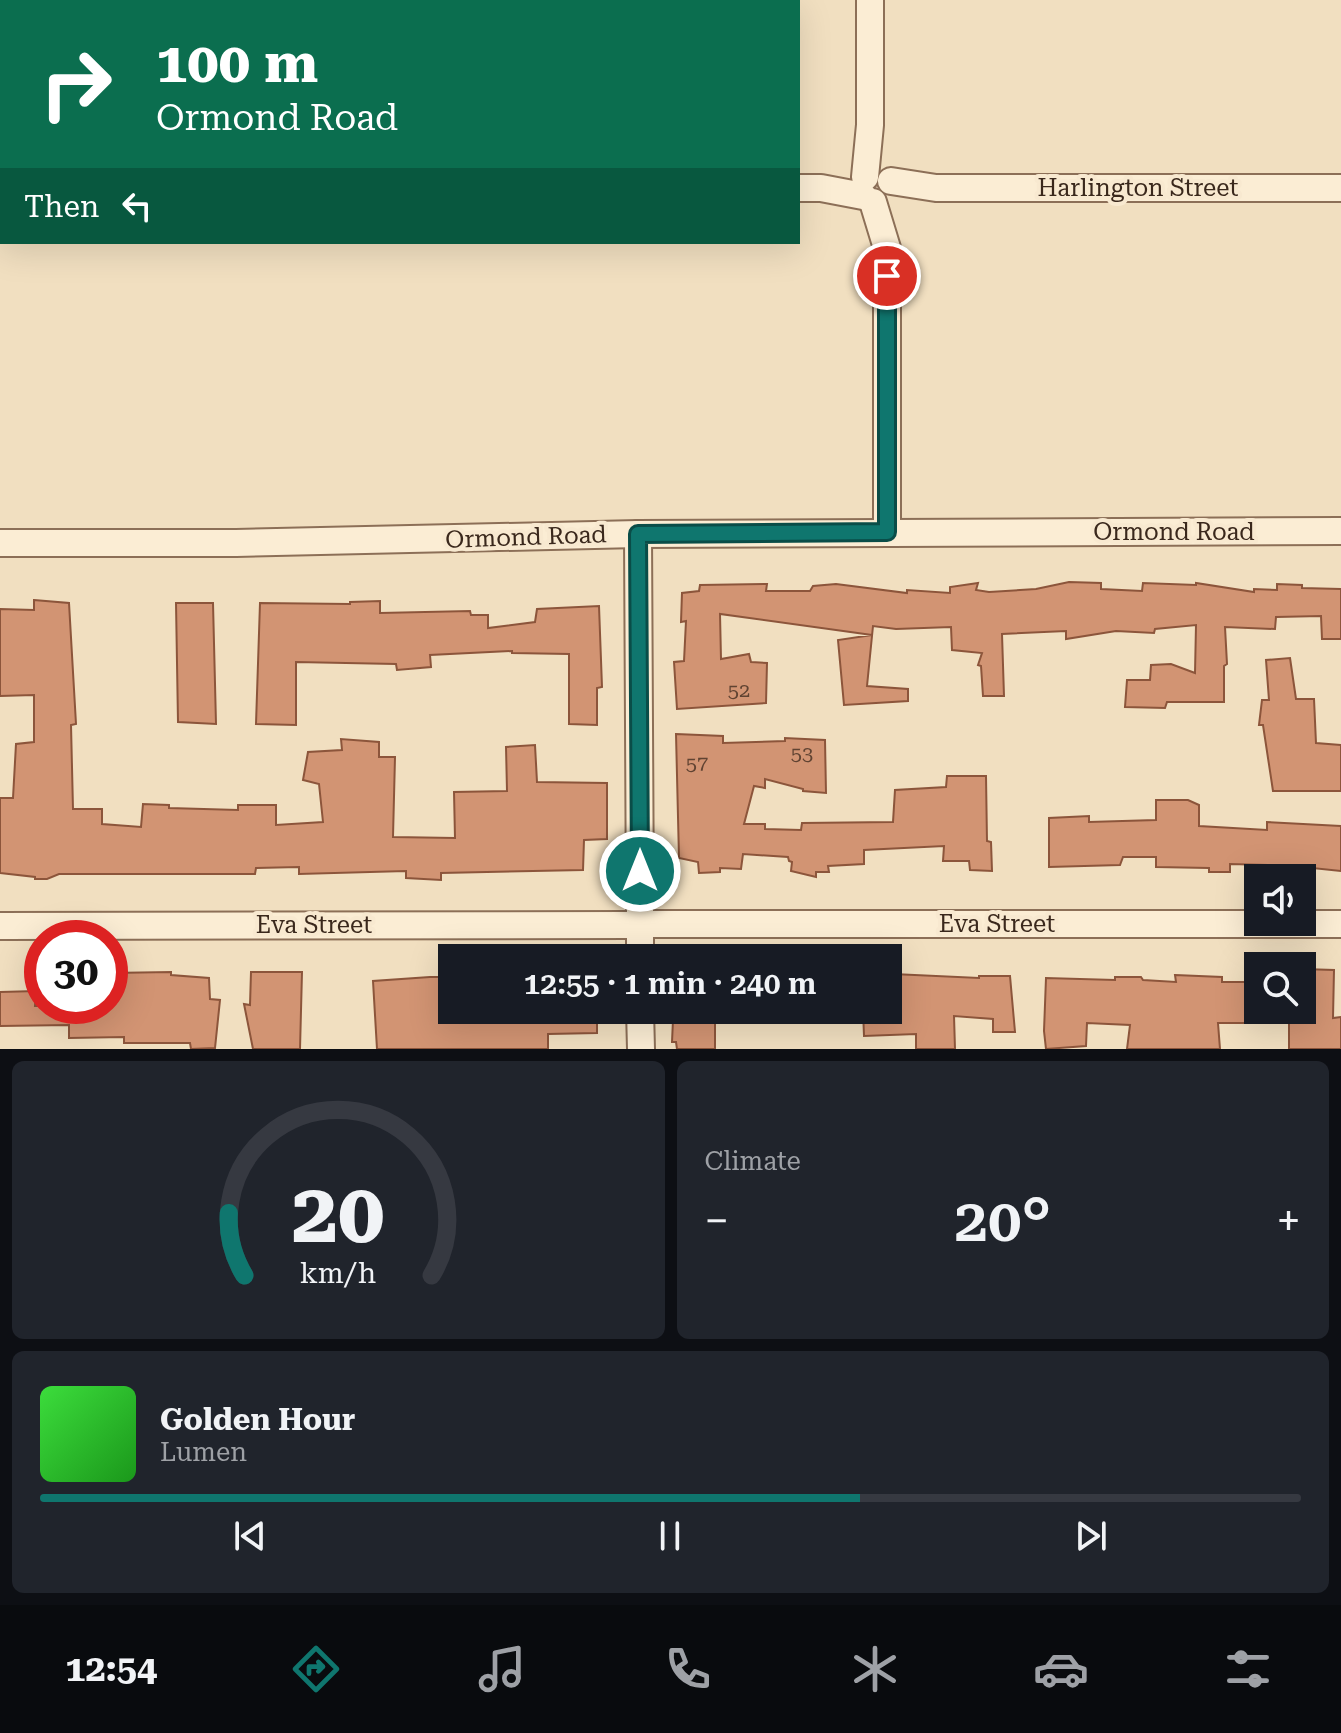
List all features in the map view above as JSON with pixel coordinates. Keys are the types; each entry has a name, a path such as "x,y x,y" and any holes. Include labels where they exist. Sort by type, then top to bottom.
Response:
{"street":[{"path":"870,0 870,125 887,248 887,532"},
{"name":"Harlington Street","path":"809,188 877,188 913,194 936,188 1341,188"},
{"name":"Ormond Road","path":"0,543 236,543 638,534 1341,531"},
{"path":"638,534 640,931"},
{"name":"Eva Street","path":"0,926 640,931 1341,924"},
{"path":"640,1024 641,1049"}],"building":[{"path":"1069,582 1101,583 1101,589 1142,591 1143,583 1196,583 1254,592 1254,589 1277,590 1277,584 1341,589 1341,639 1322,639 1321,616 1276,617 1275,629 1225,627 1227,664 1224,666 1224,702 1167,702 1165,708 1125,707 1127,680 1150,680 1151,665 1171,664 1195,673 1196,625 1155,629 1154,633 1116,631 1066,639 1066,631 1002,634 1004,696 983,696 981,666 978,665 982,653 952,650 951,627 896,629 873,626 867,686 908,689 908,701 844,705 838,640 872,635 720,614 721,659 749,654 751,662 767,663 766,703 677,709 674,662 684,661 686,621 681,622 682,593 699,591 700,585 767,584 766,591 810,591 813,586 836,584 907,593 907,590 950,593 950,587 978,583 976,590 989,592 1036,589"},
{"path":"34,600 69,603 76,724 71,725 73,809 102,809 102,824 141,827 143,804 238,810 238,805 276,805 276,825 323,822 319,784 303,780 308,752 342,750 341,739 379,742 379,757 395,757 393,837 455,838 454,792 507,791 506,747 535,745 537,782 607,783 607,839 584,840 583,870 441,873 441,880 406,878 406,871 299,874 299,867 256,868 255,874 59,874 47,879 0,873 0,798 13,798 16,744 34,742 34,695 0,696 0,609 34,610"},
{"path":"380,601 380,613 470,611 471,615 488,615 488,628 535,622 537,609 599,606 602,687 597,688 597,725 569,724 569,654 512,651 430,655 431,667 397,670 396,664 296,662 296,725 256,724 260,603 350,604"},
{"path":"176,603 213,603 216,724 178,722"},
{"path":"1290,658 1296,699 1314,699 1316,743 1341,745 1341,791 1273,791 1263,725 1259,725 1262,700 1269,700 1266,660"},
{"path":"676,734 723,736 723,743 785,741 785,738 825,740 826,793 803,791 765,779 765,788 754,786 744,824 765,824 765,829 801,830 802,823 893,822 895,790 946,787 947,776 986,776 987,841 991,842 992,871 970,870 969,861 943,861 944,846 864,850 864,864 828,866 829,872 816,872 816,877 791,871 792,862 788,857 743,854 741,869 720,868 720,872 699,873 698,862 679,858"},
{"path":"1156,800 1188,800 1199,805 1199,826 1267,830 1267,822 1341,826 1341,871 1316,868 1316,864 1230,864 1230,872 1209,872 1209,868 1156,867 1156,857 1123,857 1120,865 1049,867 1049,818 1089,816 1089,822 1156,820"},
{"path":"1316,969 1334,970 1333,1018 1341,1017 1341,1049 1289,1049 1289,1024 1316,1024"},
{"path":"171,972 171,975 209,978 210,999 220,1000 215,1048 191,1049 190,1043 124,1043 124,1037 69,1038 69,1025 0,1026 0,992 24,991 24,1024 128,1024 128,973"},
{"path":"251,972 302,972 300,1049 253,1049 244,1004 250,1005"},
{"path":"902,974 979,978 1010,976 1015,1032 993,1032 993,1019 954,1016 955,1049 916,1049 916,1034 864,1036 864,1024 902,1024"},
{"path":"1175,975 1222,977 1222,982 1244,982 1244,1023 1218,1023 1220,1049 1127,1049 1130,1025 1087,1023 1086,1046 1046,1049 1046,978 1115,980 1115,977 1141,977 1143,980 1176,982"},
{"path":"438,977 438,1024 597,1024 597,1033 548,1034 548,1049 377,1049 373,981"},
{"path":"673,1024 715,1024 715,1049 677,1049 676,1042 672,1042"}],"route":[{"path":"640,871 638,534 887,532 887,276"}]}
